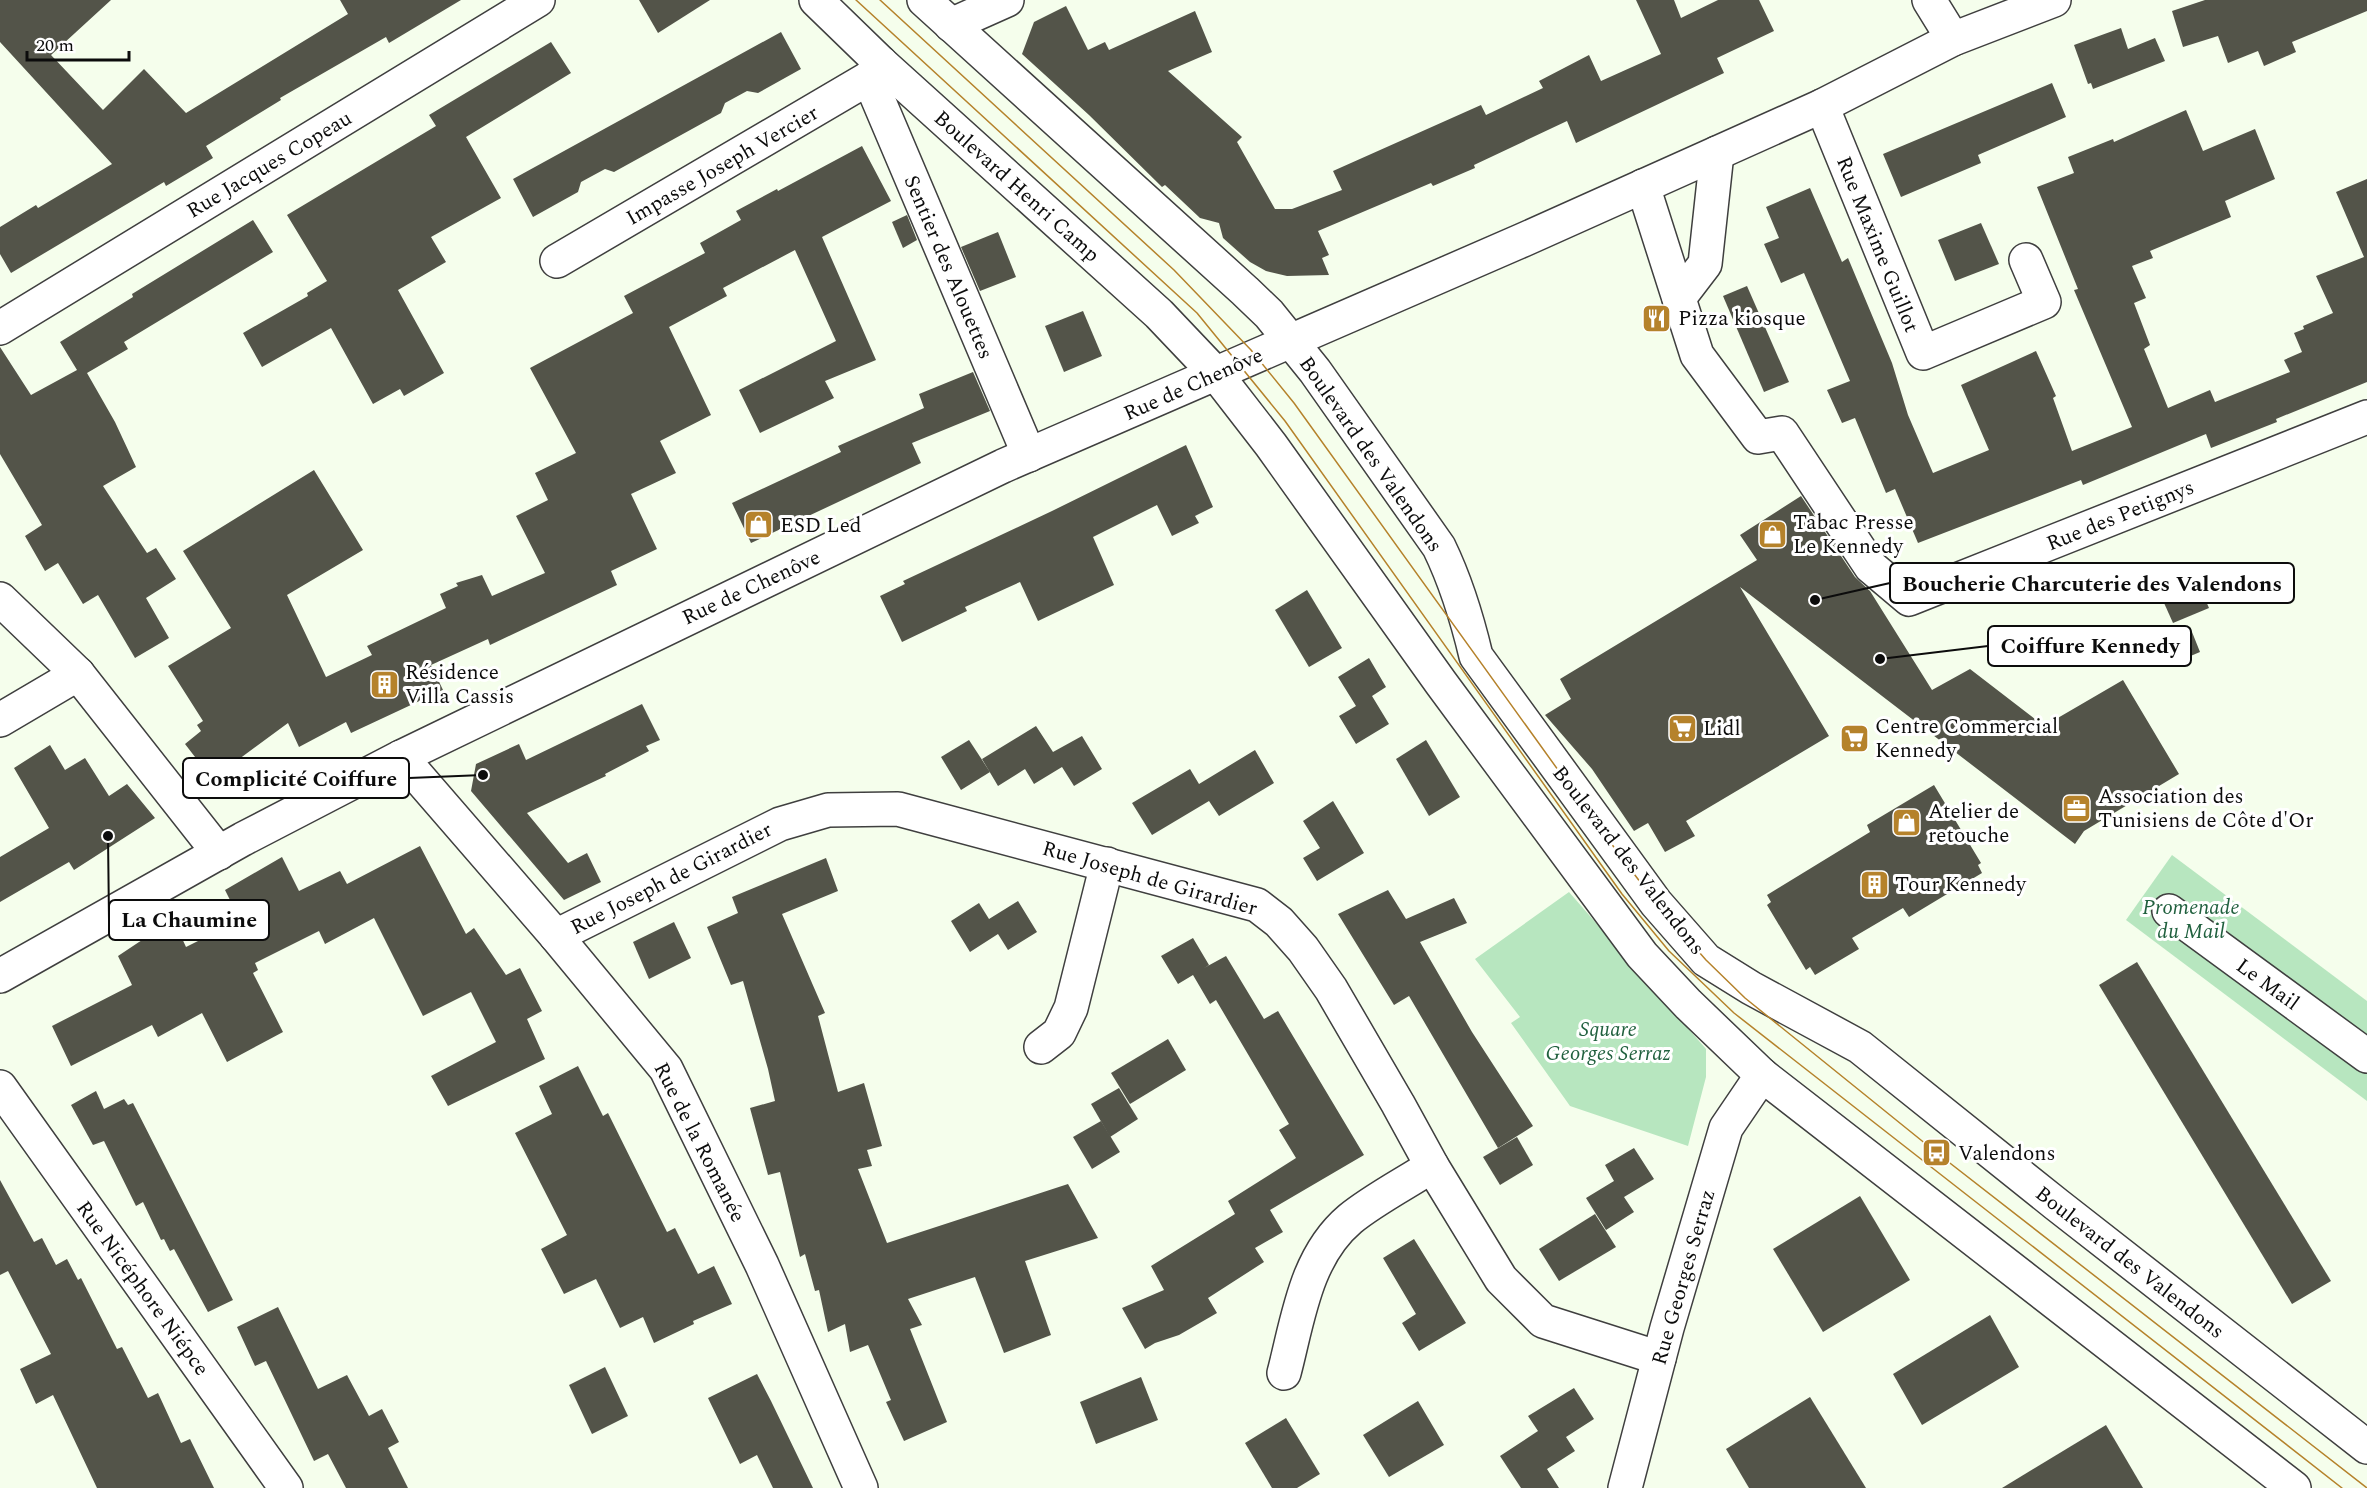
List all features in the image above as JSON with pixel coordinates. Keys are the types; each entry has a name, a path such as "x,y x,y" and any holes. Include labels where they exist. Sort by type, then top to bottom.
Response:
{"street":[{"name":"Rue Jacques Copeau","path":"0,328 538,0"},
{"name":"Boulevard Henri Camp","path":"816,0 875,71 1159,314 1216,374"},
{"path":"924,0 1245,291 1292,340"},
{"path":"951,25 1007,0"},
{"path":"1929,0 1953,39"},
{"path":"1643,186 1822,106 1953,39 2054,0"},
{"name":"Impasse Joseph Vercier","path":"557,261 875,71"},
{"name":"Sentier des Alouettes","path":"875,71 1029,455"},
{"name":"Rue Maxime Guillot","path":"1822,106 1923,352 2044,302 2026,260"},
{"path":"1678,298 1705,264 1717,153"},
{"name":"Rue de Chenôve","path":"0,976 219,853 401,756 1029,455 1643,186"},
{"name":"Rue des Petignys","path":"1643,186 1697,355 1758,437 1782,433 1871,567 1909,599 2367,417"},
{"name":"Boulevard des Valendons","path":"1292,340 1438,547 1453,577 1466,615 1476,656 1656,903 1706,960 1751,988 1860,1047 2056,1204 2367,1447"},
{"name":"Boulevard des Valendons","path":"1216,374 1265,436 1448,692 1642,956 1688,1004 1762,1075 2294,1488"},
{"path":"0,599 78,675 219,853"},
{"path":"0,720 78,675"},
{"name":"Rue de la Romanée","path":"401,756 556,936 666,1069 762,1265 861,1488"},
{"name":"Rue Joseph de Girardier","path":"556,936 780,824 828,810 898,809 1257,905 1279,922 1303,949 1331,989 1432,1166 1501,1279 1543,1321 1659,1358"},
{"path":"1041,1047 1059,1033 1071,1008 1107,864"},
{"name":"Le Mail","path":"2169,911 2367,1056"},
{"name":"Rue Georges Serraz","path":"1625,1488 1659,1358 1726,1128 1762,1075"},
{"name":"Rue Nicéphore Niépce","path":"0,1088 286,1488"},
{"path":"1284,1373 1307,1281 1326,1248 1350,1219 1432,1166"}],"green space":[{"name":"Promenade du Mail","path":"2172,855 2367,1001 2367,1101 2126,920"},
{"name":"Square Georges Serraz","path":"1569,892 1706,1049 1706,1077 1688,1146 1570,1106 1511,1023 1520,1017 1475,959"}],"building":[{"path":"0,0 111,0 51,55 103,110 144,69 186,113 348,14 340,0 461,0 389,43 386,37 280,98 281,100 206,146 213,158 166,186 164,182 11,273 0,254 0,227 36,205 38,208 112,164 0,42"},
{"path":"639,0 710,0 658,33"},
{"path":"1636,0 1674,0 1681,18 1718,0 1759,0 1774,31 1717,58 1724,73 1576,143 1567,121 1474,165 1475,168 1433,186 1431,183 1318,231 1329,255 1322,258 1329,275 1287,276 1266,271 1250,262 1223,238 1219,223 1200,218 1165,185 1162,187 1089,115 1022,54 1034,22 1066,6 1088,50 1105,42 1109,50 1195,11 1212,52 1168,71 1242,137 1237,142 1275,209 1292,209 1342,190 1333,171 1481,105 1486,115 1543,88 1539,81 1589,55 1601,81 1661,54"},
{"path":"2205,0 2367,0 2367,11 2292,42 2296,52 2264,66 2258,51 2228,63 2218,36 2183,47 2172,11"},
{"path":"2121,28 2128,49 2155,38 2165,61 2093,89 2091,83 2088,84 2074,45"},
{"path":"781,32 801,69 758,93 747,91 725,103 721,113 614,172 605,169 581,182 578,192 533,217 513,179"},
{"path":"551,42 571,73 466,137 501,198 431,237 446,262 398,290 444,373 404,396 400,389 373,404 331,328 262,367 243,333 308,296 307,293 327,281 287,215 436,126 429,115"},
{"path":"2052,83 2066,117 1978,155 1981,163 1901,197 1883,154"},
{"path":"2186,110 2203,151 2255,129 2275,179 2225,201 2231,217 2150,251 2153,258 2132,266 2146,298 2134,303 2150,345 2144,349 2168,408 2210,390 2215,402 2290,372 2284,360 2302,352 2294,333 2304,329 2303,326 2333,313 2316,276 2364,257 2336,192 2367,179 2367,382 2211,448 2206,434 2083,485 2081,480 1918,543 1895,489 1886,493 1855,418 1842,423 1827,390 1850,381 1804,273 1781,283 1764,244 1779,238 1766,207 1810,188 1842,262 1848,258 1892,363 1908,415 1933,473 1989,450 1961,385 2036,351 2056,396 2053,398 2072,451 2132,427 2074,290 2078,289 2037,187 2074,173 2068,157 2113,139 2114,142"},
{"path":"862,146 891,201 822,237 876,360 825,381 834,398 760,433 739,390 836,341 795,250 723,288 727,296 669,327 711,415 660,441 676,473 631,494 657,549 611,571 617,585 490,645 488,639 431,665 443,690 351,733 346,722 299,747 288,723 212,779 185,744 201,731 197,725 203,721 168,666 231,628 183,551 314,470 363,550 287,595 326,677 372,655 367,646 446,608 440,594 458,586 456,583 482,575 492,596 545,573 516,516 548,500 535,473 576,453 530,368 633,313 624,296 705,253 700,243 741,220 736,211"},
{"path":"907,215 917,240 903,248 892,222"},
{"path":"253,220 273,252 124,342 128,349 87,373 115,422 136,467 103,486 147,553 156,548 176,579 146,598 169,638 135,658 98,595 83,604 58,563 45,571 25,536 42,525 0,454 0,347 31,395 77,370 60,342 133,297 132,294"},
{"path":"1981,223 1999,264 1955,281 1938,240"},
{"path":"998,232 1016,277 980,291 961,247"},
{"path":"1747,286 1789,382 1764,392 1723,296"},
{"path":"1083,311 1102,356 1064,372 1045,326"},
{"path":"973,372 990,411 912,443 921,463 751,543 732,503 841,452 838,446 924,408 919,394"},
{"path":"1186,445 1213,507 1195,516 1199,523 1172,536 1157,505 1093,537 1114,585 1038,621 1020,582 965,607 967,611 902,642 880,596 905,584 903,581"},
{"path":"1801,496 1855,577 1870,591 1932,690 1970,669 2044,726 2123,680 2179,774 2084,831 2075,844 1740,587 1829,736 1686,821 1695,836 1665,852 1648,823 1634,831 1592,769 1545,715 1571,699 1560,679 1757,560 1740,535"},
{"path":"2192,569 2209,608 2173,623 2156,585"},
{"path":"1307,590 1342,648 1309,667 1275,610"},
{"path":"2190,627 2200,652 2174,663 2163,638"},
{"path":"1369,658 1386,687 1372,696 1389,724 1356,744 1339,716 1356,706 1338,677"},
{"path":"642,704 660,740 646,746 649,751 605,774 606,776 527,813 568,863 587,853 601,882 564,900 471,791 476,764 519,744 526,760"},
{"path":"1036,726 1053,752 1082,736 1102,769 1074,786 1062,767 1034,784 1025,769 998,786 982,759"},
{"path":"969,740 990,772 961,790 941,757"},
{"path":"1426,740 1460,797 1429,816 1396,759"},
{"path":"50,745 65,770 85,758 109,796 127,784 155,818 74,870 69,862 0,902 0,857 49,828 14,768"},
{"path":"1255,750 1274,783 1219,816 1209,801 1152,835 1132,803 1190,769 1199,784"},
{"name":"Tour Kennedy","path":"1934,785 1981,863 1978,865 1982,873 1909,917 1903,908 1852,938 1859,949 1815,975 1810,967 1806,970 1767,905 1771,902 1767,895 1870,832 1867,825"},
{"path":"1333,801 1364,853 1317,881 1303,858 1320,848 1303,821"},
{"path":"420,846 466,934 474,928 506,975 520,968 542,1011 527,1019 545,1059 448,1106 431,1076 496,1042 471,992 423,1016 374,918 325,944 319,931 255,963 258,970 253,973 283,1032 227,1062 202,1013 158,1037 152,1025 71,1066 52,1026 132,985 118,956 139,942 174,921 186,947 240,920 225,890 282,857 299,891 340,871 347,884"},
{"path":"826,858 838,891 782,914 825,1013 818,1016 838,1092 864,1083 882,1146 867,1150 872,1166 858,1169 887,1243 1068,1184 1098,1238 1025,1261 1051,1335 1004,1353 975,1277 908,1299 922,1325 910,1329 947,1422 904,1441 886,1402 891,1400 868,1345 850,1352 845,1324 828,1332 819,1290 815,1291 805,1254 800,1257 780,1172 768,1175 750,1108 775,1101 743,981 731,985 707,927 738,913 732,897"},
{"path":"1388,890 1406,919 1454,898 1467,923 1420,942 1472,1032 1533,1126 1498,1148 1409,996 1394,1005 1338,914"},
{"path":"1018,901 1037,932 1008,950 998,934 970,952 951,921 979,903 989,919"},
{"path":"674,922 691,958 649,979 633,942"},
{"path":"1193,938 1209,965 1204,968 1226,956 1264,1019 1278,1011 1364,1155 1270,1210 1283,1232 1255,1248 1264,1262 1208,1298 1217,1313 1179,1335 1145,1349 1122,1308 1164,1290 1151,1266 1235,1214 1228,1201 1296,1158 1279,1130 1289,1124 1216,1000 1210,1004 1193,975 1178,984 1161,956"},
{"path":"2137,962 2331,1281 2292,1304 2099,985"},
{"path":"1168,1039 1186,1070 1130,1104 1111,1073"},
{"path":"578,1066 603,1116 608,1113 667,1232 675,1228 698,1274 714,1266 732,1304 693,1321 694,1324 654,1343 643,1317 620,1328 596,1279 564,1294 541,1249 567,1235 515,1133 552,1114 539,1086"},
{"path":"1119,1088 1138,1119 1110,1137 1091,1104"},
{"path":"96,1091 104,1109 124,1099 128,1105 133,1103 233,1300 208,1312 174,1249 170,1251 164,1239 161,1240 143,1202 136,1206 104,1141 93,1145 71,1105"},
{"path":"1101,1121 1120,1152 1092,1169 1073,1137"},
{"path":"1517,1137 1533,1165 1500,1185 1483,1157"},
{"path":"1634,1148 1654,1179 1624,1197 1634,1212 1606,1230 1586,1198 1614,1181 1605,1165"},
{"path":"0,1180 34,1242 42,1238 56,1265 67,1259 78,1280 81,1278 117,1349 122,1347 148,1398 158,1393 181,1443 190,1439 214,1488 97,1488 53,1395 36,1404 20,1369 51,1354 8,1271 0,1275"},
{"path":"1860,1196 1910,1280 1823,1332 1773,1249"},
{"path":"1595,1214 1616,1247 1559,1281 1539,1249"},
{"path":"1414,1239 1466,1323 1419,1351 1402,1323 1416,1314 1383,1258"},
{"path":"278,1307 318,1389 347,1375 369,1416 382,1409 399,1442 388,1448 408,1488 346,1488 328,1454 314,1461 266,1361 255,1366 237,1327"},
{"path":"1990,1315 2019,1367 1922,1425 1893,1374"},
{"path":"605,1367 628,1416 592,1434 569,1385"},
{"path":"757,1374 813,1488 773,1488 757,1455 740,1464 708,1398"},
{"path":"1141,1377 1158,1420 1096,1444 1080,1402"},
{"path":"1574,1388 1594,1419 1566,1437 1575,1451 1547,1469 1559,1488 1521,1488 1500,1456 1538,1431 1528,1416"},
{"path":"1810,1397 1866,1488 1749,1488 1726,1449"},
{"path":"1418,1401 1444,1445 1389,1477 1363,1435"},
{"path":"1286,1418 1320,1474 1297,1488 1272,1488 1245,1443"},
{"path":"2106,1425 2143,1488 2002,1488"}],"tram line":[{"path":"856,0 1197,313 1285,421 1622,894 1669,951 1734,1013 2342,1488"},
{"path":"880,0 1174,270 1251,350 1294,403 1607,838 1656,903 1706,960 1745,998 1937,1153 2367,1488"}],"place":[{"name":"Pizza kiosque","path":"1657,318"},
{"name":"ESD Led","path":"759,525"},
{"name":"Tabac Presse Le Kennedy","path":"1772,534"},
{"name":"Boucherie Charcuterie des Valendons","path":"1815,600"},
{"name":"Coiffure Kennedy","path":"1880,659"},
{"name":"Résidence Villa Cassis","path":"384,684"},
{"name":"Lidl","path":"1682,728"},
{"name":"Centre Commercial Kennedy","path":"1854,738"},
{"name":"Complicité Coiffure","path":"483,775"},
{"name":"Association des Tunisiens de Côte d'Or","path":"2077,808"},
{"name":"Atelier de retouche","path":"1907,823"},
{"name":"La Chaumine","path":"108,836"},
{"name":"Tour Kennedy","path":"1874,884"},
{"name":"Valendons","path":"1937,1153"}]}
